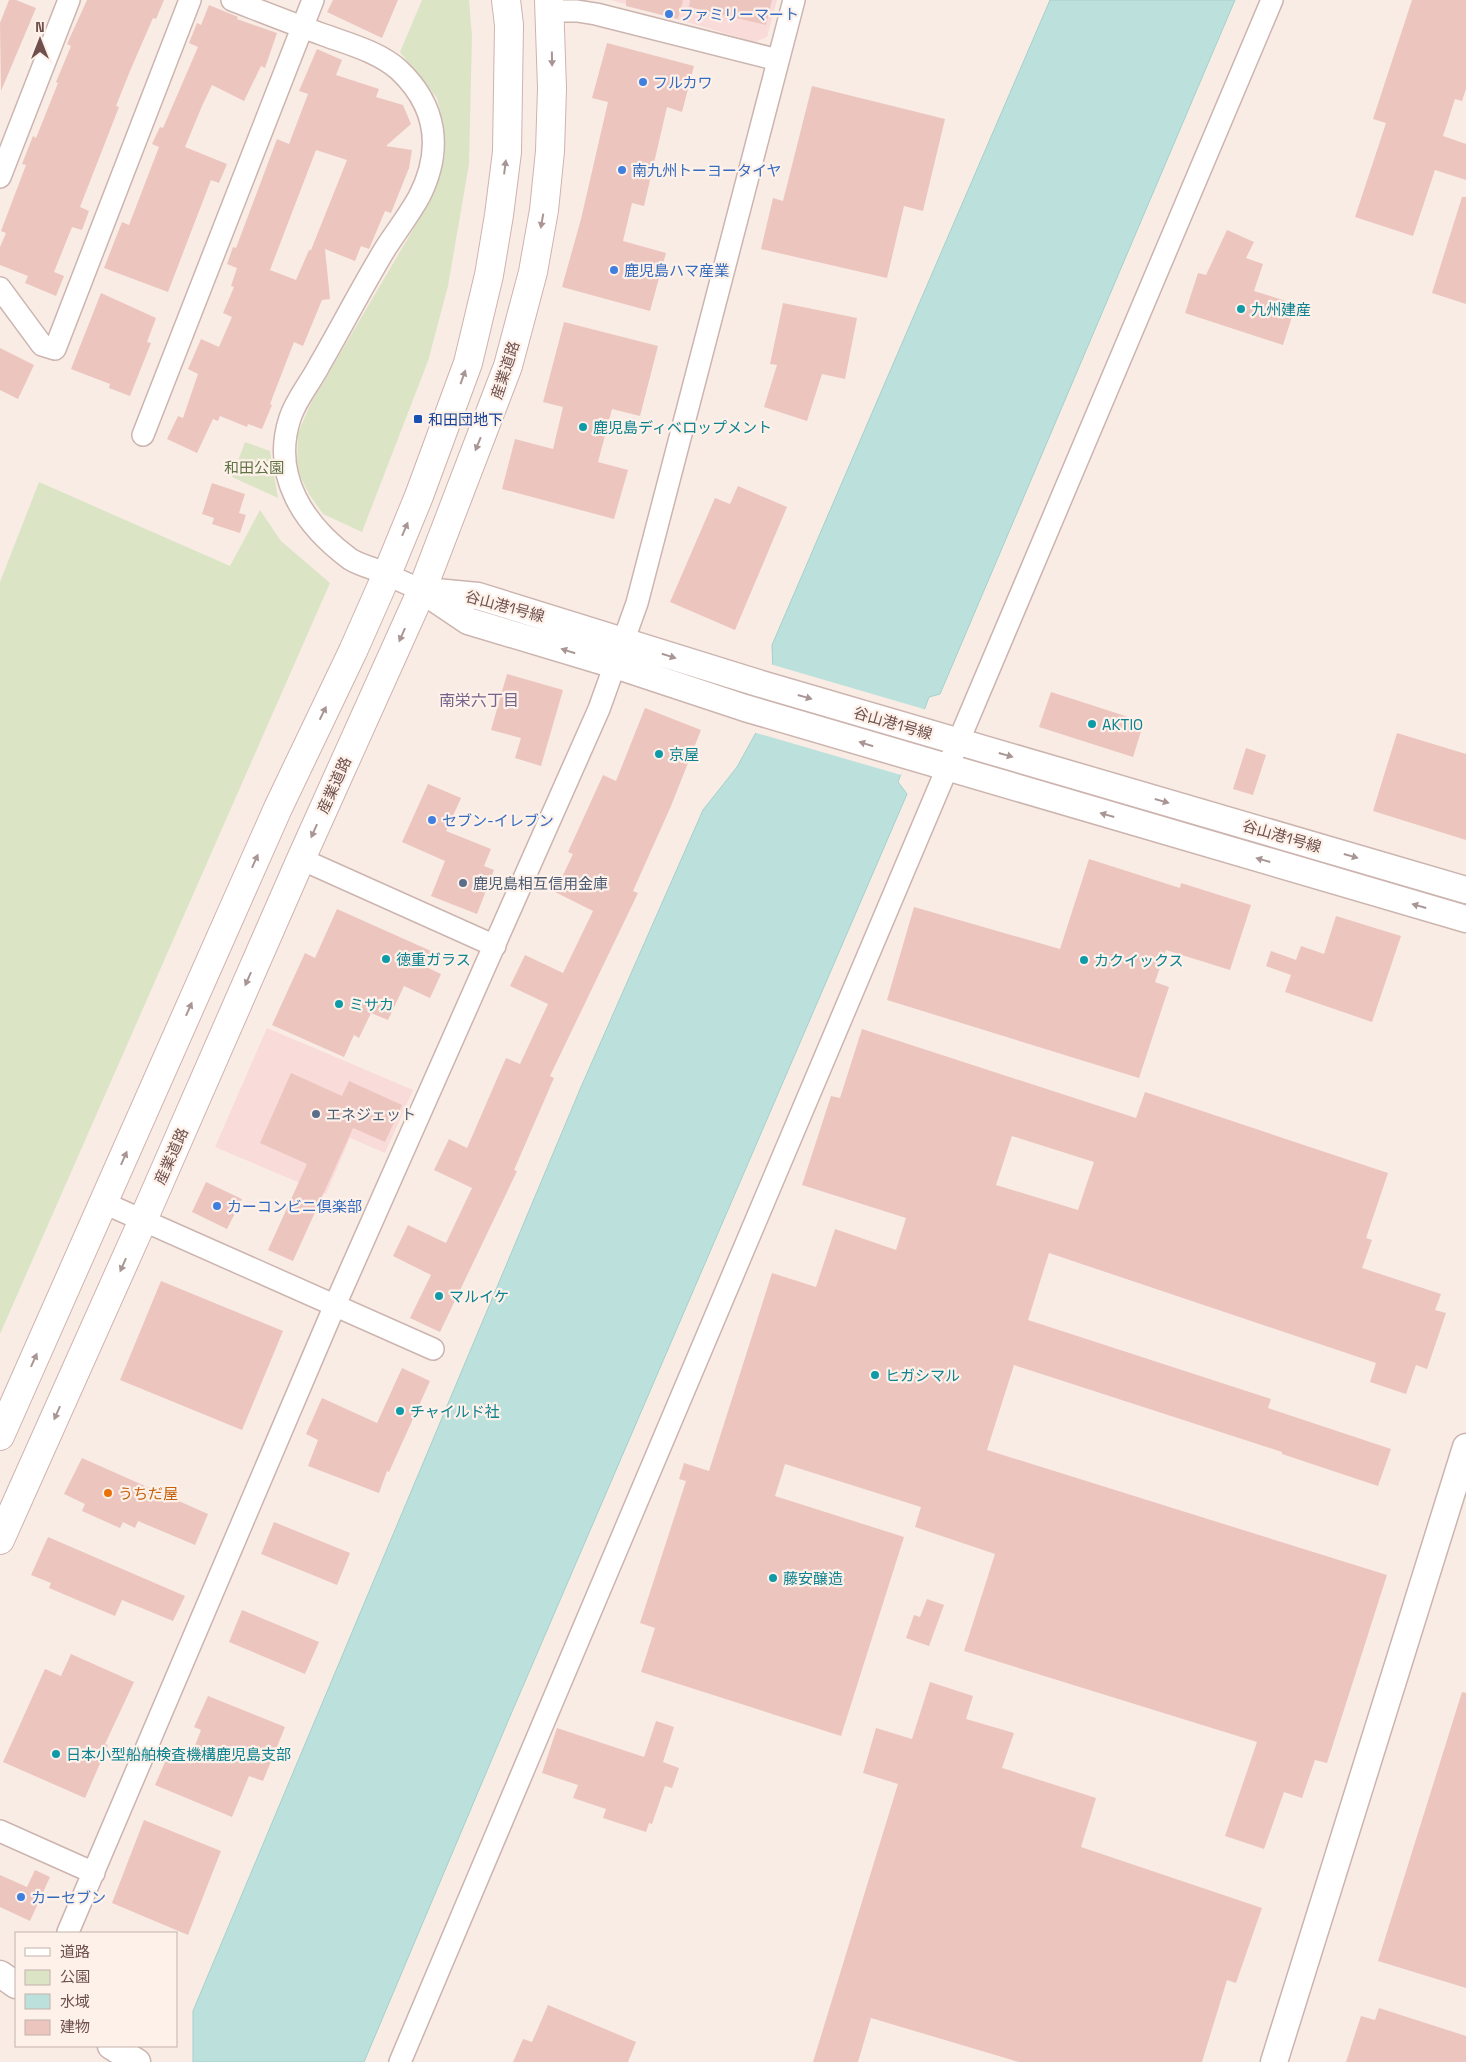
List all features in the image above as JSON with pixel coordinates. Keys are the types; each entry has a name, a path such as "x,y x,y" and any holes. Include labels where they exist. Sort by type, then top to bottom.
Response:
{"main road":[{"path":"0,1436 278,808 353,651 387,574 419,496 468,363 489,274 507,152 509,25 506,0"},
{"name":"産業道路","path":"0,1540 422,590 508,366 533,272 544,210 550,151 552,88 550,5"}],"street":[{"path":"0,177 69,0"},
{"path":"0,288 42,345 55,349 190,0"},
{"path":"232,0 369,52 397,68 418,91 431,117 434,139 428,175 418,197 385,249 318,370 301,396 290,417 284,444 288,481 297,502 328,540 352,560 422,590"},
{"path":"143,435 313,0"},
{"path":"68,1932 335,1305 599,709 637,603 794,0"},
{"path":"400,2062 1272,0"},
{"path":"550,5 596,14 778,60"},
{"name":"谷山港1号線","path":"422,590 478,596 619,653 746,708 1466,919"},
{"name":"谷山港1号線","path":"619,653 758,684 1466,890"},
{"path":"301,859 495,946"},
{"path":"104,1203 434,1349"},
{"path":"1274,2062 1466,1447"},
{"path":"0,1831 94,1873"},
{"path":"0,1974 15,1984"},
{"path":"114,2047 137,2062"}],"shaded area":[{"path":"611,0 777,0 767,37 755,42"},
{"name":"エネジェット","path":"267,1028 413,1090 385,1153 350,1138 326,1194 215,1147"}],"green space":[{"path":"422,0 469,0 472,36 469,164 448,286 428,361 362,532 323,514 309,494 297,470 298,433 311,403 428,204 445,156 443,123 437,98 400,52"},
{"name":"和田公園","path":"245,442 270,451 278,498 232,477"},
{"path":"39,482 230,566 260,510 281,541 330,583 0,1334 0,582"}],"water":[{"path":"1050,0 1235,0 940,694 929,697 898,782 907,794 508,1721 364,2062 193,2062 193,2011 581,1087 703,810 737,767 774,700 772,645"}],"pier":[{"path":"770,664 927,710 901,775 753,732 772,699"}],"building":[{"path":"9,0 16,0 36,8 1,91 0,23"},
{"path":"87,0 164,0 156,19 153,18 116,106 119,107 80,207 89,211 82,230 72,227 54,272 64,276 56,296 25,283 28,276 0,265 0,247 6,233 1,231 26,165 22,164 33,136 36,138 58,83 56,82 71,46 67,44"},
{"path":"333,0 398,0 382,38 327,12"},
{"name":"ファミリーマート","path":"626,0 683,0 678,19 626,6"},
{"path":"690,0 772,0 766,25 689,7"},
{"path":"1412,0 1466,0 1466,89 1462,101 1455,99 1443,136 1466,144 1466,180 1435,170 1413,236 1355,217 1386,123 1373,119"},
{"path":"209,5 238,17 237,19 277,33 265,68 261,66 244,101 212,85 202,106 185,147 227,164 219,183 211,180 168,292 104,268 122,222 129,225 159,147 152,144 160,127 163,128 198,47 189,43 197,23 201,25"},
{"path":"607,43 694,66 682,112 667,107 644,206 632,203 623,241 666,253 650,311 562,287 581,219 608,102 592,98"},
{"path":"317,49 342,60 336,75 379,89 376,97 403,105 411,124 386,146 412,150 409,168 391,213 385,211 369,249 361,246 355,261 325,249 330,299 322,300 303,346 294,342 262,429 248,424 247,427 220,416 218,421 213,419 197,453 167,439 178,416 183,418 198,374 188,369 201,339 219,347 232,317 223,313 234,287 231,286 237,268 227,264 233,247 236,248 277,139 289,144 308,94 299,91","holes":["316,150 347,160 311,250 309,250 296,280 270,270"]},
{"path":"812,86 945,119 923,211 904,206 887,278 761,249 773,198 783,201"},
{"path":"1462,197 1466,197 1466,304 1432,293"},
{"name":"九州建産","path":"1227,230 1254,242 1246,258 1263,264 1254,291 1296,304 1283,345 1185,313 1198,273 1206,275"},
{"path":"101,293 156,318 147,342 151,343 130,396 109,388 110,384 71,369"},
{"path":"783,303 857,318 845,379 822,374 807,421 764,407 777,365 770,364"},
{"name":"鹿児島ディベロップメント","path":"564,322 658,346 640,416 612,409 598,462 628,470 614,519 502,489 515,439 553,449 563,407 543,402"},
{"path":"0,348 34,365 18,399 0,390"},
{"path":"212,483 245,494 239,513 246,515 240,533 212,524 214,518 202,514"},
{"path":"738,486 787,507 735,630 670,602 715,498 730,504"},
{"path":"507,674 563,690 541,766 515,758 521,738 491,730"},
{"name":"AKTIO","path":"1051,692 1144,722 1133,757 1039,727"},
{"path":"645,708 701,730 671,806 633,891 638,893 550,1076 554,1078 514,1170 517,1171 440,1332 410,1318 431,1275 393,1256 408,1225 446,1243 472,1188 434,1170 449,1139 467,1148 506,1058 520,1064 548,1004 510,986 525,955 563,973 593,911 555,892 573,854 568,852 603,775 616,781"},
{"path":"1397,733 1466,754 1466,840 1373,811"},
{"path":"1246,748 1266,755 1253,795 1233,789"},
{"path":"428,784 461,798 446,831 491,849 484,866 494,870 477,914 431,896 445,861 402,842"},
{"name":"カクイックス","path":"1089,859 1180,888 1181,883 1251,905 1230,970 1166,950 1155,982 1169,987 1139,1078 887,1000 914,907 1060,949"},
{"path":"337,909 431,951 424,966 441,974 430,998 404,986 388,1020 371,1013 359,1038 354,1035 344,1057 272,1025 305,953 315,958"},
{"path":"1336,916 1401,936 1372,1022 1285,992 1291,975 1266,966 1271,951 1296,960 1301,946 1324,954"},
{"path":"862,1029 1136,1118 1145,1092 1388,1173 1366,1238 1372,1240 1362,1268 1441,1294 1435,1310 1446,1313 1427,1369 1416,1365 1406,1394 1370,1382 1376,1363 1049,1253 1028,1320 1271,1399 1268,1408 1391,1449 1378,1486 1282,1454 1282,1452 1014,1365 987,1450 1387,1575 1327,1763 1315,1760 1302,1798 1284,1792 1264,1849 1225,1836 1257,1742 964,1651 995,1554 915,1527 921,1507 785,1464 775,1496 904,1537 841,1736 641,1672 655,1628 640,1623 686,1481 679,1479 684,1463 709,1471 772,1273 816,1287 835,1229 896,1250 906,1218 802,1185 831,1096 840,1098","holes":["1012,1136 1094,1162 1078,1210 996,1185"]},
{"path":"291,1073 342,1096 349,1081 402,1105 385,1142 353,1128 293,1261 268,1250 307,1164 260,1143"},
{"name":"カーコンビニ倶楽部","path":"206,1182 242,1199 227,1229 192,1212"},
{"path":"161,1281 283,1331 242,1430 120,1380"},
{"name":"チャイルド社","path":"402,1368 430,1381 389,1472 387,1471 379,1493 308,1466 318,1440 306,1434 322,1398 377,1423"},
{"name":"うちだ屋","path":"82,1458 208,1514 195,1545 138,1521 135,1528 123,1522 120,1528 82,1511 85,1504 64,1494"},
{"path":"274,1522 350,1553 337,1585 261,1554"},
{"path":"48,1537 185,1596 173,1621 122,1600 115,1616 49,1588 51,1583 31,1575"},
{"path":"927,1599 944,1605 929,1646 906,1638 914,1615 920,1617"},
{"path":"242,1610 319,1642 305,1674 229,1642"},
{"path":"71,1654 134,1682 105,1744 108,1745 85,1798 3,1762 45,1669 61,1676"},
{"path":"930,1682 973,1696 966,1719 1014,1733 1002,1768 1096,1798 1081,1847 1262,1908 1236,1983 1227,1980 1202,2062 1019,2062 871,2018 858,2062 813,2062 898,1784 863,1773 876,1728 912,1739"},
{"path":"1462,1692 1466,1693 1466,1988 1378,1961"},
{"path":"208,1696 285,1727 263,1781 249,1776 232,1817 155,1785 169,1753 189,1761 201,1730 194,1727"},
{"path":"656,1721 674,1727 663,1762 679,1768 672,1788 665,1786 652,1824 649,1823 646,1832 603,1818 606,1809 573,1798 578,1785 542,1773 557,1728 644,1757"},
{"path":"144,1820 221,1851 188,1935 112,1903"},
{"name":"カーセブン","path":"35,1870 50,1877 30,1921 0,1907 0,1875 27,1887"},
{"path":"548,2005 636,2042 628,2062 513,2062 523,2039 532,2042"},
{"path":"1379,2008 1466,2036 1466,2062 1346,2062 1361,2016 1375,2020"}],"place":[{"name":"ファミリーマート","path":"669,14"},
{"name":"フルカワ","path":"643,82"},
{"name":"南九州トーヨータイヤ","path":"622,170"},
{"name":"鹿児島ハマ産業","path":"614,270"},
{"name":"九州建産","path":"1241,309"},
{"name":"和田団地下","path":"418,419"},
{"name":"鹿児島ディベロップメント","path":"583,427"},
{"name":"AKTIO","path":"1092,724"},
{"name":"京屋","path":"659,754"},
{"name":"セブン-イレブン","path":"432,820"},
{"name":"鹿児島相互信用金庫","path":"463,883"},
{"name":"徳重ガラス","path":"386,959"},
{"name":"カクイックス","path":"1084,960"},
{"name":"ミサカ","path":"339,1004"},
{"name":"エネジェット","path":"316,1114"},
{"name":"カーコンビニ倶楽部","path":"217,1206"},
{"name":"マルイケ","path":"439,1296"},
{"name":"ヒガシマル","path":"875,1375"},
{"name":"チャイルド社","path":"400,1411"},
{"name":"うちだ屋","path":"108,1493"},
{"name":"藤安醸造","path":"773,1578"},
{"name":"日本小型船舶検査機構鹿児島支部","path":"56,1754"},
{"name":"カーセブン","path":"21,1897"}],"district":[{"name":"南栄六丁目","path":"479,700"}]}
